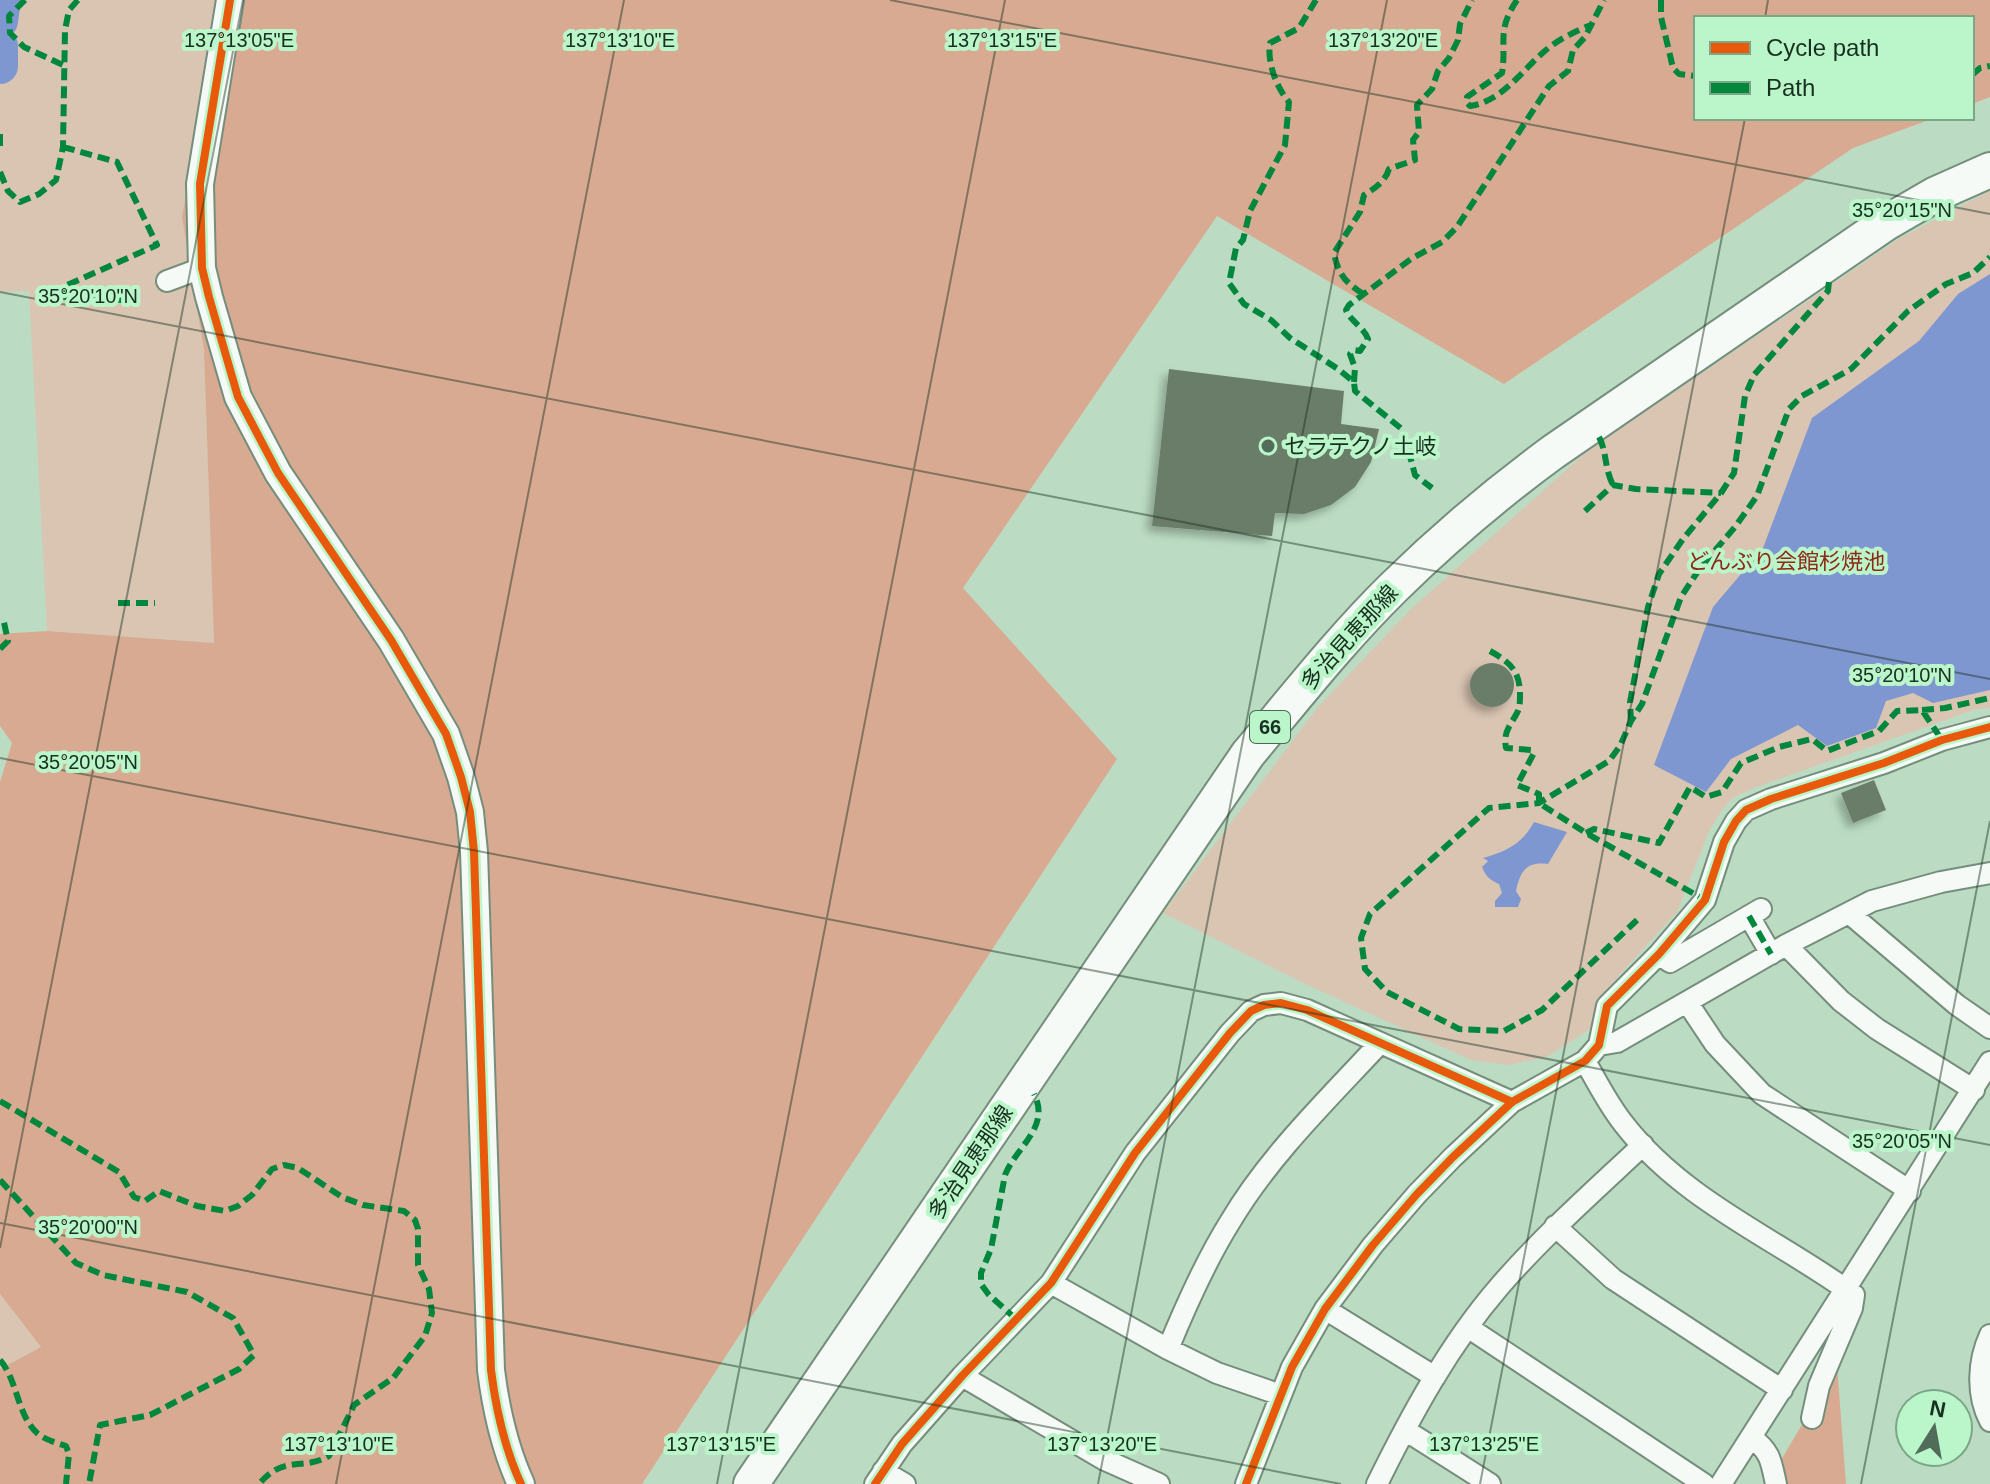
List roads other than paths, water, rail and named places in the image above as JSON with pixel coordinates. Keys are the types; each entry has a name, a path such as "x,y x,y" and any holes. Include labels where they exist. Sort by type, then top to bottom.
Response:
{"main road":[{"name":"多治見恵那線","path":"751,1484 1248,754 1391,589 1505,487 1553,452 1886,223 1936,194 1990,170"}],"street":[{"path":"230,0 200,184 202,268 238,397 278,473 391,640 446,734 470,812 474,852 491,1370 496,1410 510,1460 521,1484"},
{"path":"167,281 202,268"},
{"path":"1246,1484 1292,1367 1325,1309 1373,1245 1417,1194 1512,1102 1585,1061 1599,1045 1607,1006 1659,954 1705,900 1724,842 1746,810 1942,740 1990,727"},
{"path":"1599,1045 1617,1042 1778,950 1872,901 1990,873"},
{"path":"1659,954 1670,962 1755,912 1778,950 1877,1029 1974,1090"},
{"path":"1849,913 1957,1005 1990,1028"},
{"path":"1687,1002 1715,1044 1762,1094 1910,1191"},
{"path":"905,1484 879,1477 902,1444 962,1376 1051,1283 1135,1153 1251,1011 1264,1005 1293,1005 1512,1102"},
{"path":"1168,1349 1188,1299 1230,1221 1256,1183 1380,1043"},
{"path":"1585,1061 1624,1124 1673,1175 1700,1196 1854,1295 1852,1308 1819,1386 1812,1418"},
{"path":"1721,1484 1990,1062"},
{"path":"1377,1484 1435,1377 1498,1289 1555,1226 1643,1145"},
{"path":"1555,1226 1613,1279 1782,1390"},
{"path":"1051,1283 1217,1373 1281,1395"},
{"path":"1325,1309 1435,1377"},
{"path":"1469,1328 1704,1484"},
{"path":"1990,1335 1982,1351 1980,1385 1990,1421"},
{"path":"962,1376 1103,1459 1159,1484"},
{"path":"1405,1430 1490,1484"},
{"path":"1751,1437 1766,1448 1776,1484"}],"water":[{"path":"1990,274 1990,690 1933,703 1913,693 1886,701 1876,728 1827,746 1798,725 1731,759 1706,792 1654,765 1713,607 1763,548 1812,418 1919,341 1958,294"},
{"path":"1534,822 1567,832 1548,864 1534,864 1522,873 1516,891 1521,899 1518,907 1495,907 1495,901 1502,893 1499,884 1489,878 1482,867 1488,861 1483,858 1513,846"}],"waterway":[{"path":"0,21 3,0"},
{"path":"0,46 0,66"}],"place":[{"name":"セラテクノ土岐","path":"1268,446"}],"park label":[{"name":"どんぶり会館杉焼池","path":"1786,561"}]}
